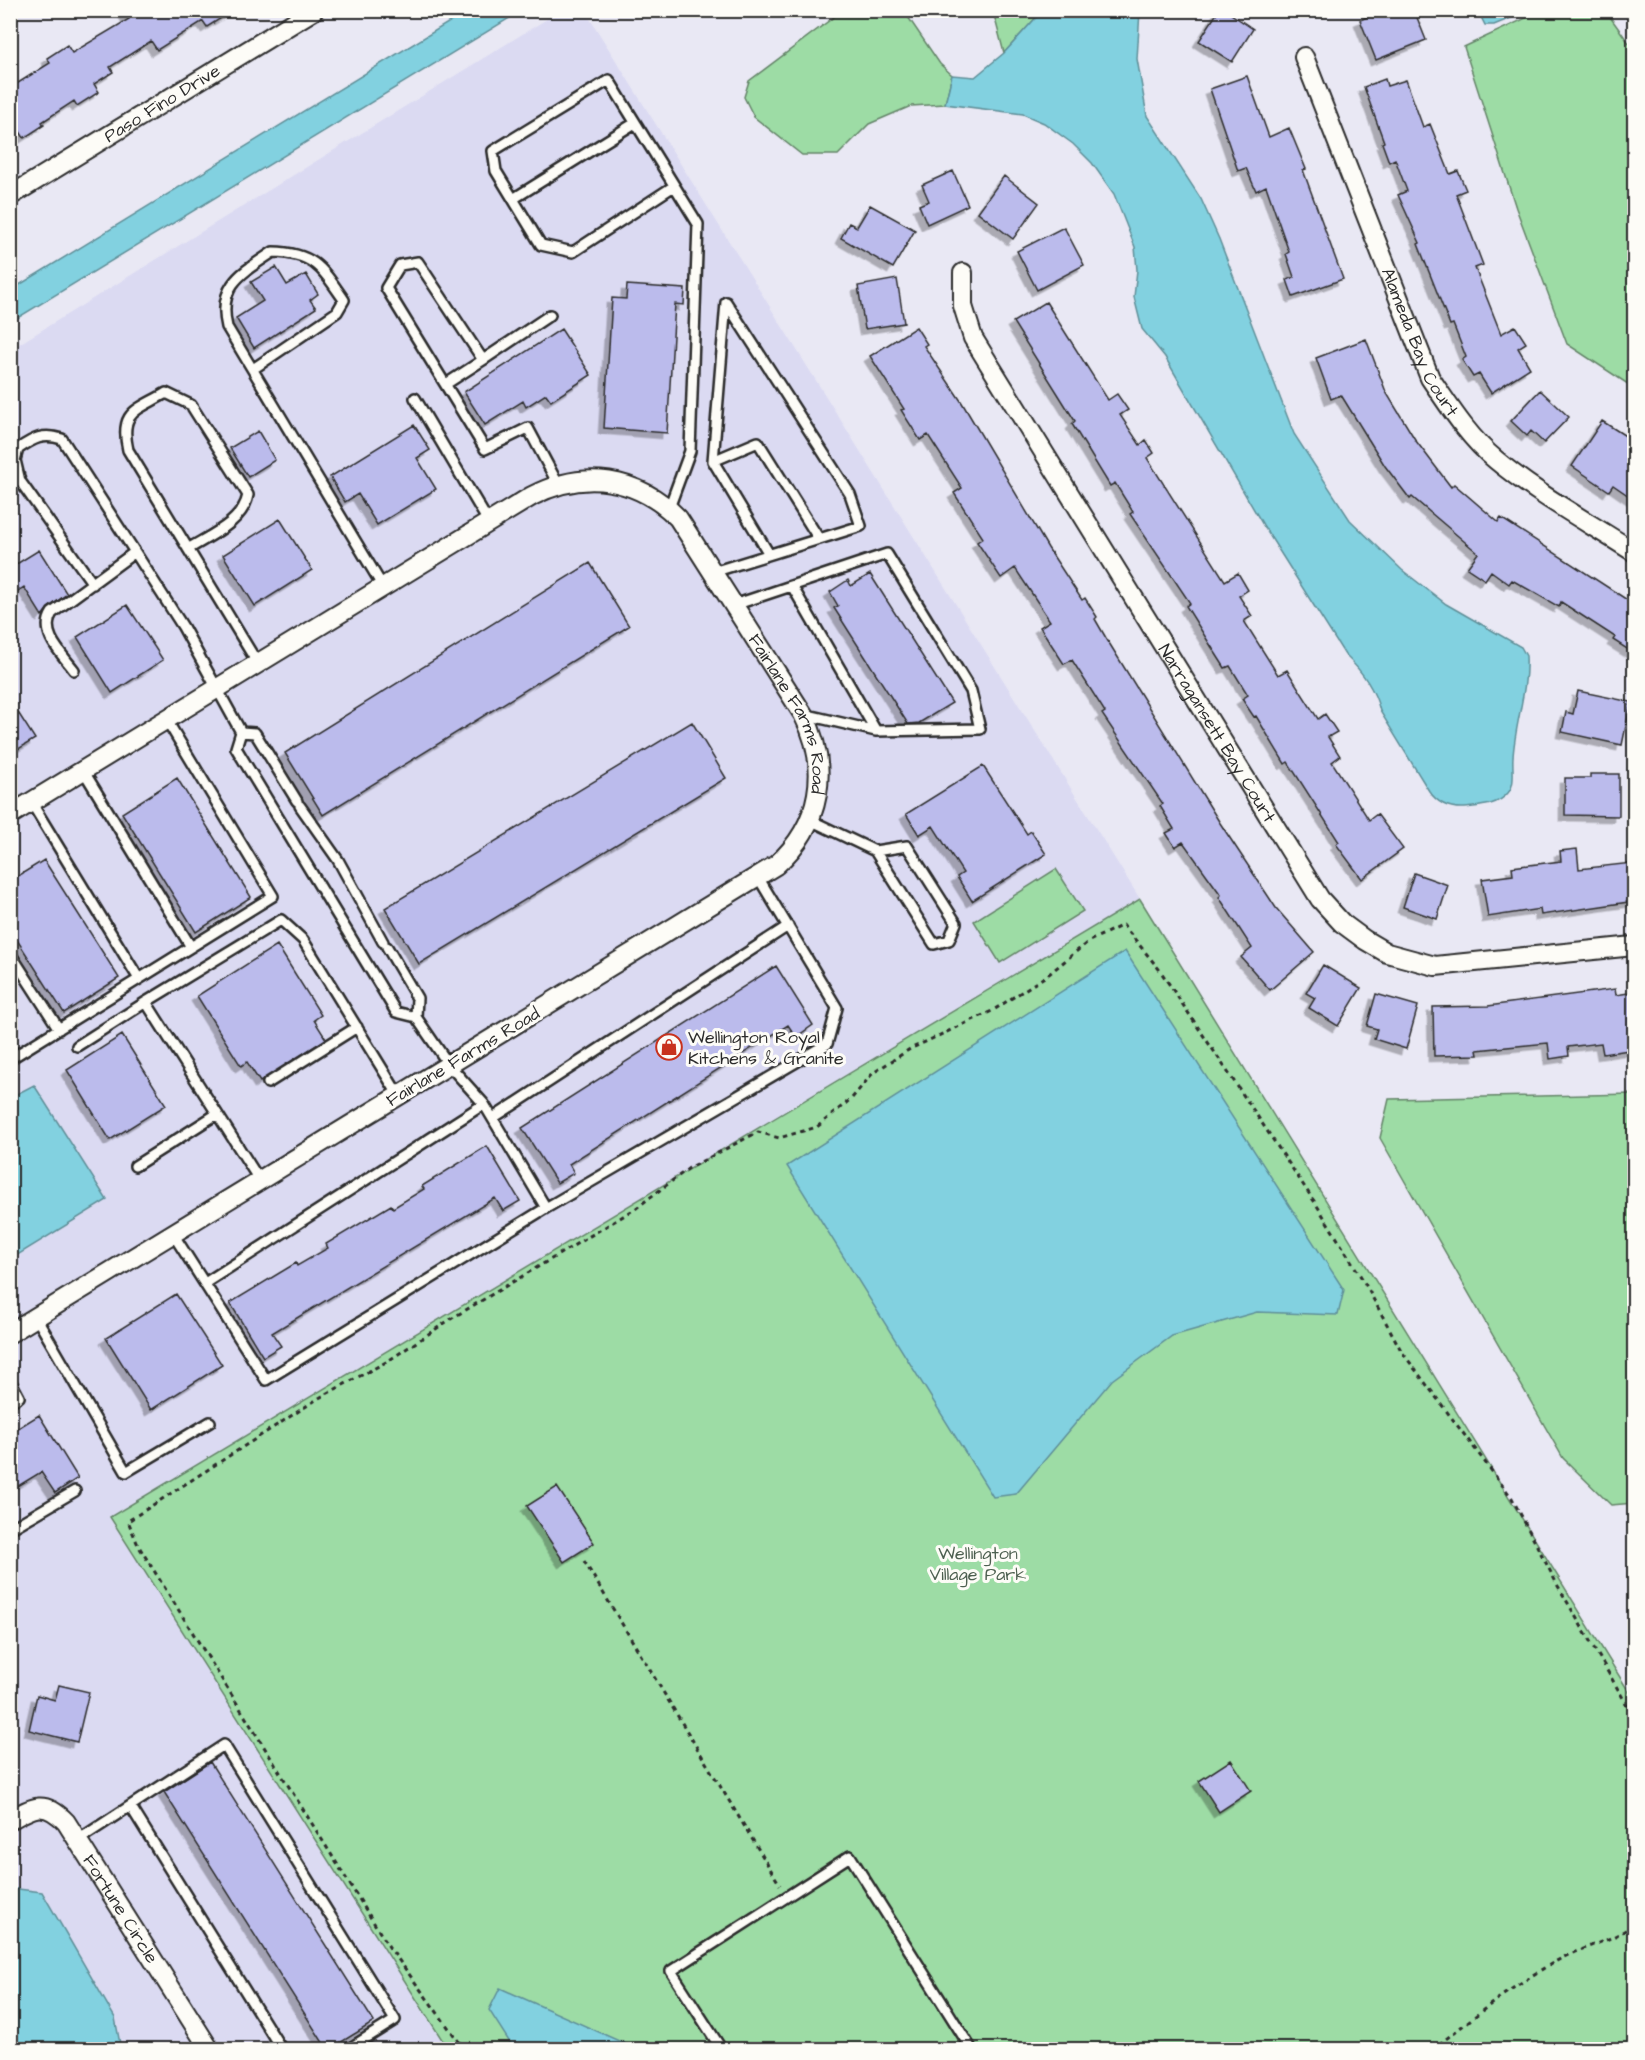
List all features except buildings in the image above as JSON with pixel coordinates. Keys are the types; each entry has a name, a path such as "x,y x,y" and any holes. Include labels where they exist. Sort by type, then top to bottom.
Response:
{"street":[{"name":"Paso Fino Drive","path":"10,196 314,10"},
{"name":"Alameda Bay Court","path":"1304,57 1430,378 1460,420 1494,459 1536,490 1635,552"},
{"name":"Narragansett Bay Court","path":"963,273 963,306 973,338 1314,889 1342,922 1387,953 1435,966 1635,946"},
{"name":"Fairlane Farms Road","path":"10,814 489,523 558,484 585,479 620,483 646,492 669,508 687,529 802,714 814,739 819,766 818,794 810,820 788,854 758,877 10,1333"},
{"name":"Fortune Circle","path":"10,1820 32,1807 45,1807 57,1812 78,1840 210,2049"}],"lane":[{"path":"669,508 690,451 698,224 609,80 493,151 496,171 541,245 573,252 674,186"},
{"path":"513,199 635,123"},
{"path":"252,369 337,312 344,300 324,271 308,256 273,252 235,278 228,292 224,312 227,327 252,369 383,587"},
{"path":"483,360 418,262 400,265 387,288 485,448 528,428 558,484"},
{"path":"713,572 861,526 850,494 726,302 713,461 769,554"},
{"path":"446,384 550,315"},
{"path":"188,549 230,524 246,506 248,495 191,405 179,397 166,393 130,414 123,430 128,450 188,549 258,664"},
{"path":"415,398 489,523"},
{"path":"93,584 20,481 15,460 18,449 41,436 48,434 62,439 135,552 183,627 241,732 236,748 316,884 396,1012 416,1017"},
{"path":"713,461 758,442 819,539"},
{"path":"74,670 48,635 47,620 52,613 135,552"},
{"path":"734,605 886,554 971,691 980,729 876,731 802,714"},
{"path":"792,586 876,731"},
{"path":"10,1059 273,896 166,719"},
{"path":"241,732 255,733 338,860 417,998 416,1017 449,1065 484,1104 546,1208"},
{"path":"83,771 191,947"},
{"path":"31,802 139,979"},
{"path":"810,820 875,851 934,944 949,940 956,923 907,846 875,851"},
{"path":"173,1234 266,1380 546,1208 827,1044 837,1008 758,877"},
{"path":"77,1046 280,920 303,940 399,1096"},
{"path":"493,1118 788,927"},
{"path":"10,953 58,1029"},
{"path":"146,1002 260,1181"},
{"path":"268,1083 357,1027"},
{"path":"205,1283 484,1104"},
{"path":"135,1166 217,1114"},
{"path":"36,1317 126,1472 210,1422"},
{"path":"10,1380 19,1397 10,1402"},
{"path":"10,1529 75,1491"},
{"path":"78,1840 224,1745 395,2020 347,2049"},
{"path":"131,1807 282,2049"},
{"path":"722,2049 671,1971 850,1856 972,2049"}],"path":[{"path":"465,2049 389,1947 138,1545 128,1521 319,1398 388,1361 454,1317 635,1209 689,1168 758,1132 779,1138 817,1128 852,1098 873,1073 910,1049 992,1011 1049,974 1089,941 1123,925 1159,969 1316,1204 1363,1280 1402,1352 1512,1498 1558,1586 1635,1717"},
{"path":"584,1561 787,1897"},
{"path":"1432,2049 1512,1989 1565,1957 1620,1935 1635,1924"}],"shaded area":[{"path":"560,11 585,11 1140,899 110,1517 448,2049 11,2050 11,349"}],"green space":[{"path":"1605,10 1634,50 1634,388 1567,344 1516,208 1464,47 1541,11"},
{"path":"842,11 904,11 940,64 952,75 945,104 911,106 869,124 838,155 802,155 754,117 744,97 749,81"},
{"path":"993,11 1042,11 1004,53"},
{"path":"1056,869 1083,911 1000,963 974,921"},
{"name":"Wellington Village Park","path":"1140,899 1634,1700 1634,2049 448,2049 110,1517"},
{"path":"1634,1094 1634,1503 1611,1505 1563,1458 1380,1138 1389,1099"}],"water":[{"path":"469,10 521,11 11,322 11,290"},
{"path":"1478,10 1528,11 1494,25 1485,25"},
{"path":"1042,11 1140,11 1137,59 1147,116 1201,199 1219,239 1294,434 1350,520 1402,570 1446,604 1521,647 1526,656 1526,669 1514,744 1513,781 1508,793 1499,801 1483,806 1454,808 1440,802 1429,791 1380,711 1367,681 1345,655 1263,525 1165,357 1142,329 1134,297 1137,270 1135,247 1114,194 1092,163 1073,144 1044,123 1023,114 945,104 952,75 975,77 1004,53"},
{"path":"1125,951 1344,1290 1338,1315 1257,1312 1172,1336 1112,1380 1016,1494 993,1497 787,1166"},
{"path":"34,1085 107,1200 11,1259 11,1097"},
{"path":"10,1888 42,1892 115,2018 121,2049 11,2049"},
{"path":"500,1988 637,2049 514,2049 489,2010"}],"place":[{"name":"Wellington Royal Kitchens & Granite","path":"669,1047"}]}
